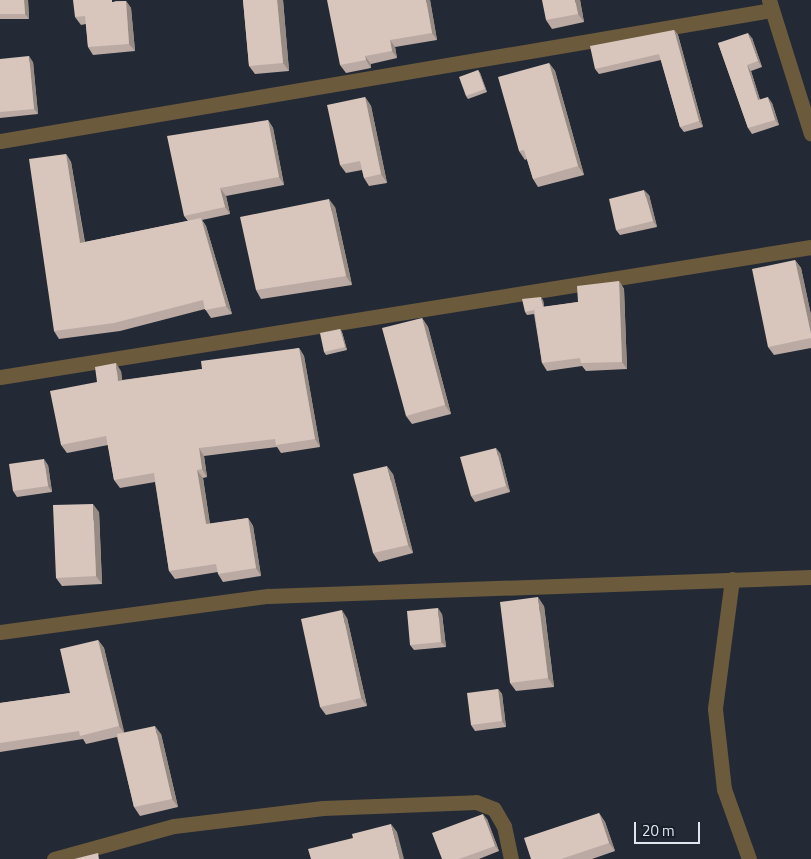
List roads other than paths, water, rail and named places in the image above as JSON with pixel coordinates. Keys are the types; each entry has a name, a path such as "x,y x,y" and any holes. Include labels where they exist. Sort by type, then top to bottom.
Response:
{"street":[{"path":"0,142 770,5 811,134"},
{"path":"0,377 811,247"},
{"path":"0,632 268,596 811,577"},
{"path":"732,579 714,709 724,789 749,859"},
{"path":"54,859 174,826 323,808 476,802 494,809 499,817 510,859"}]}
